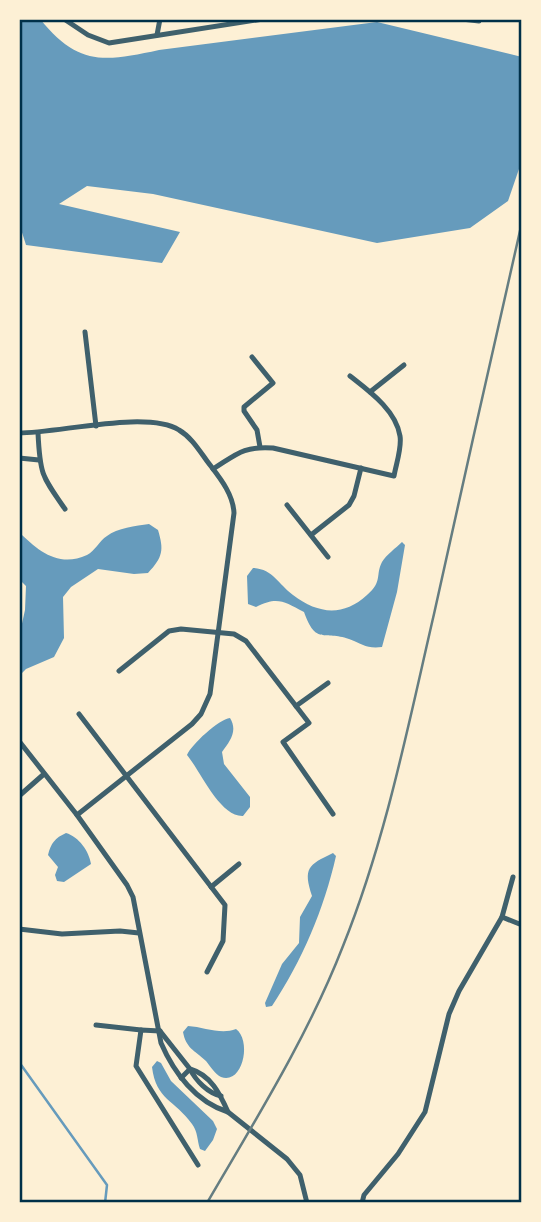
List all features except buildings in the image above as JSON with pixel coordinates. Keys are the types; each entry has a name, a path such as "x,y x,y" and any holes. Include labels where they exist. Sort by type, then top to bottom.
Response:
{"street":[{"path":"64,19 88,35 109,43 263,19"},
{"path":"157,35 160,19"},
{"path":"462,19 479,20"},
{"path":"85,332 96,426"},
{"path":"252,357 273,383 244,407 257,430 260,447"},
{"path":"370,392 404,365"},
{"path":"213,469 242,451 260,447 394,476 401,438 393,417 370,392 350,376"},
{"path":"19,433 143,421 177,428 189,438 230,493 234,513 210,694 201,714 192,724 77,814"},
{"path":"38,433 39,460 44,478 65,509"},
{"path":"19,457 39,460"},
{"path":"311,535 349,506 361,468"},
{"path":"287,505 328,557"},
{"path":"119,671 169,631 181,629 234,634 246,641 309,723 284,742 333,814"},
{"path":"296,706 328,683"},
{"path":"79,715 225,905 223,941 207,972"},
{"path":"19,741 77,814 133,897 161,1043 168,1058 181,1078 203,1099 228,1112 287,1159 300,1175 307,1203"},
{"path":"19,796 44,774"},
{"path":"211,887 239,864"},
{"path":"362,1203 364,1195 398,1154 425,1112 449,1014 459,990 502,917 513,877"},
{"path":"502,917 522,925"},
{"path":"19,929 62,934 121,931 139,933"},
{"path":"96,1025 160,1031 192,1074 212,1094 221,1096 228,1112"},
{"path":"141,1030 136,1066 198,1166"},
{"path":"181,1078 190,1069"}],"water":[{"path":"19,19 40,19 67,45 93,57 123,57 377,22 522,57 522,168 519,169 508,201 470,228 377,243 153,194 87,186 59,204 180,232 162,263 26,245 19,223"},
{"path":"149,524 158,530 161,553 148,573 134,574 98,569 71,587 63,597 64,638 54,657 26,669 19,676 19,637 25,610 26,586 19,579 19,532 41,551 67,560 87,555 111,533"},
{"path":"402,542 405,545 397,592 382,647 368,647 349,639 317,633 308,623 304,612 286,603 276,601 256,607 248,604 247,576 253,568 266,571 293,595 312,606 330,610 349,607 372,590 382,562"},
{"path":"230,718 233,732 222,752 224,764 250,797 250,807 243,816 235,814 219,802 187,755 206,733"},
{"path":"66,833 83,845 91,864 64,882 57,881 55,875 58,867 48,855 54,841"},
{"path":"333,853 336,856 331,876 311,934 283,989 272,1006 266,1007 265,1003 282,964 299,943 300,917 312,896 308,873 313,864"},
{"path":"188,1026 218,1031 236,1029 244,1043 244,1052 240,1068 235,1075 229,1078 221,1077 191,1048 183,1032"},
{"path":"157,1061 161,1063 171,1081 213,1121 217,1129 205,1151 200,1149 192,1124 158,1086 152,1067"}],"waterway":[{"path":"19,1062 107,1185 105,1203"}],"railway":[{"path":"207,1203 280,1077 314,1012 343,946 372,865 405,740 522,222"}]}
